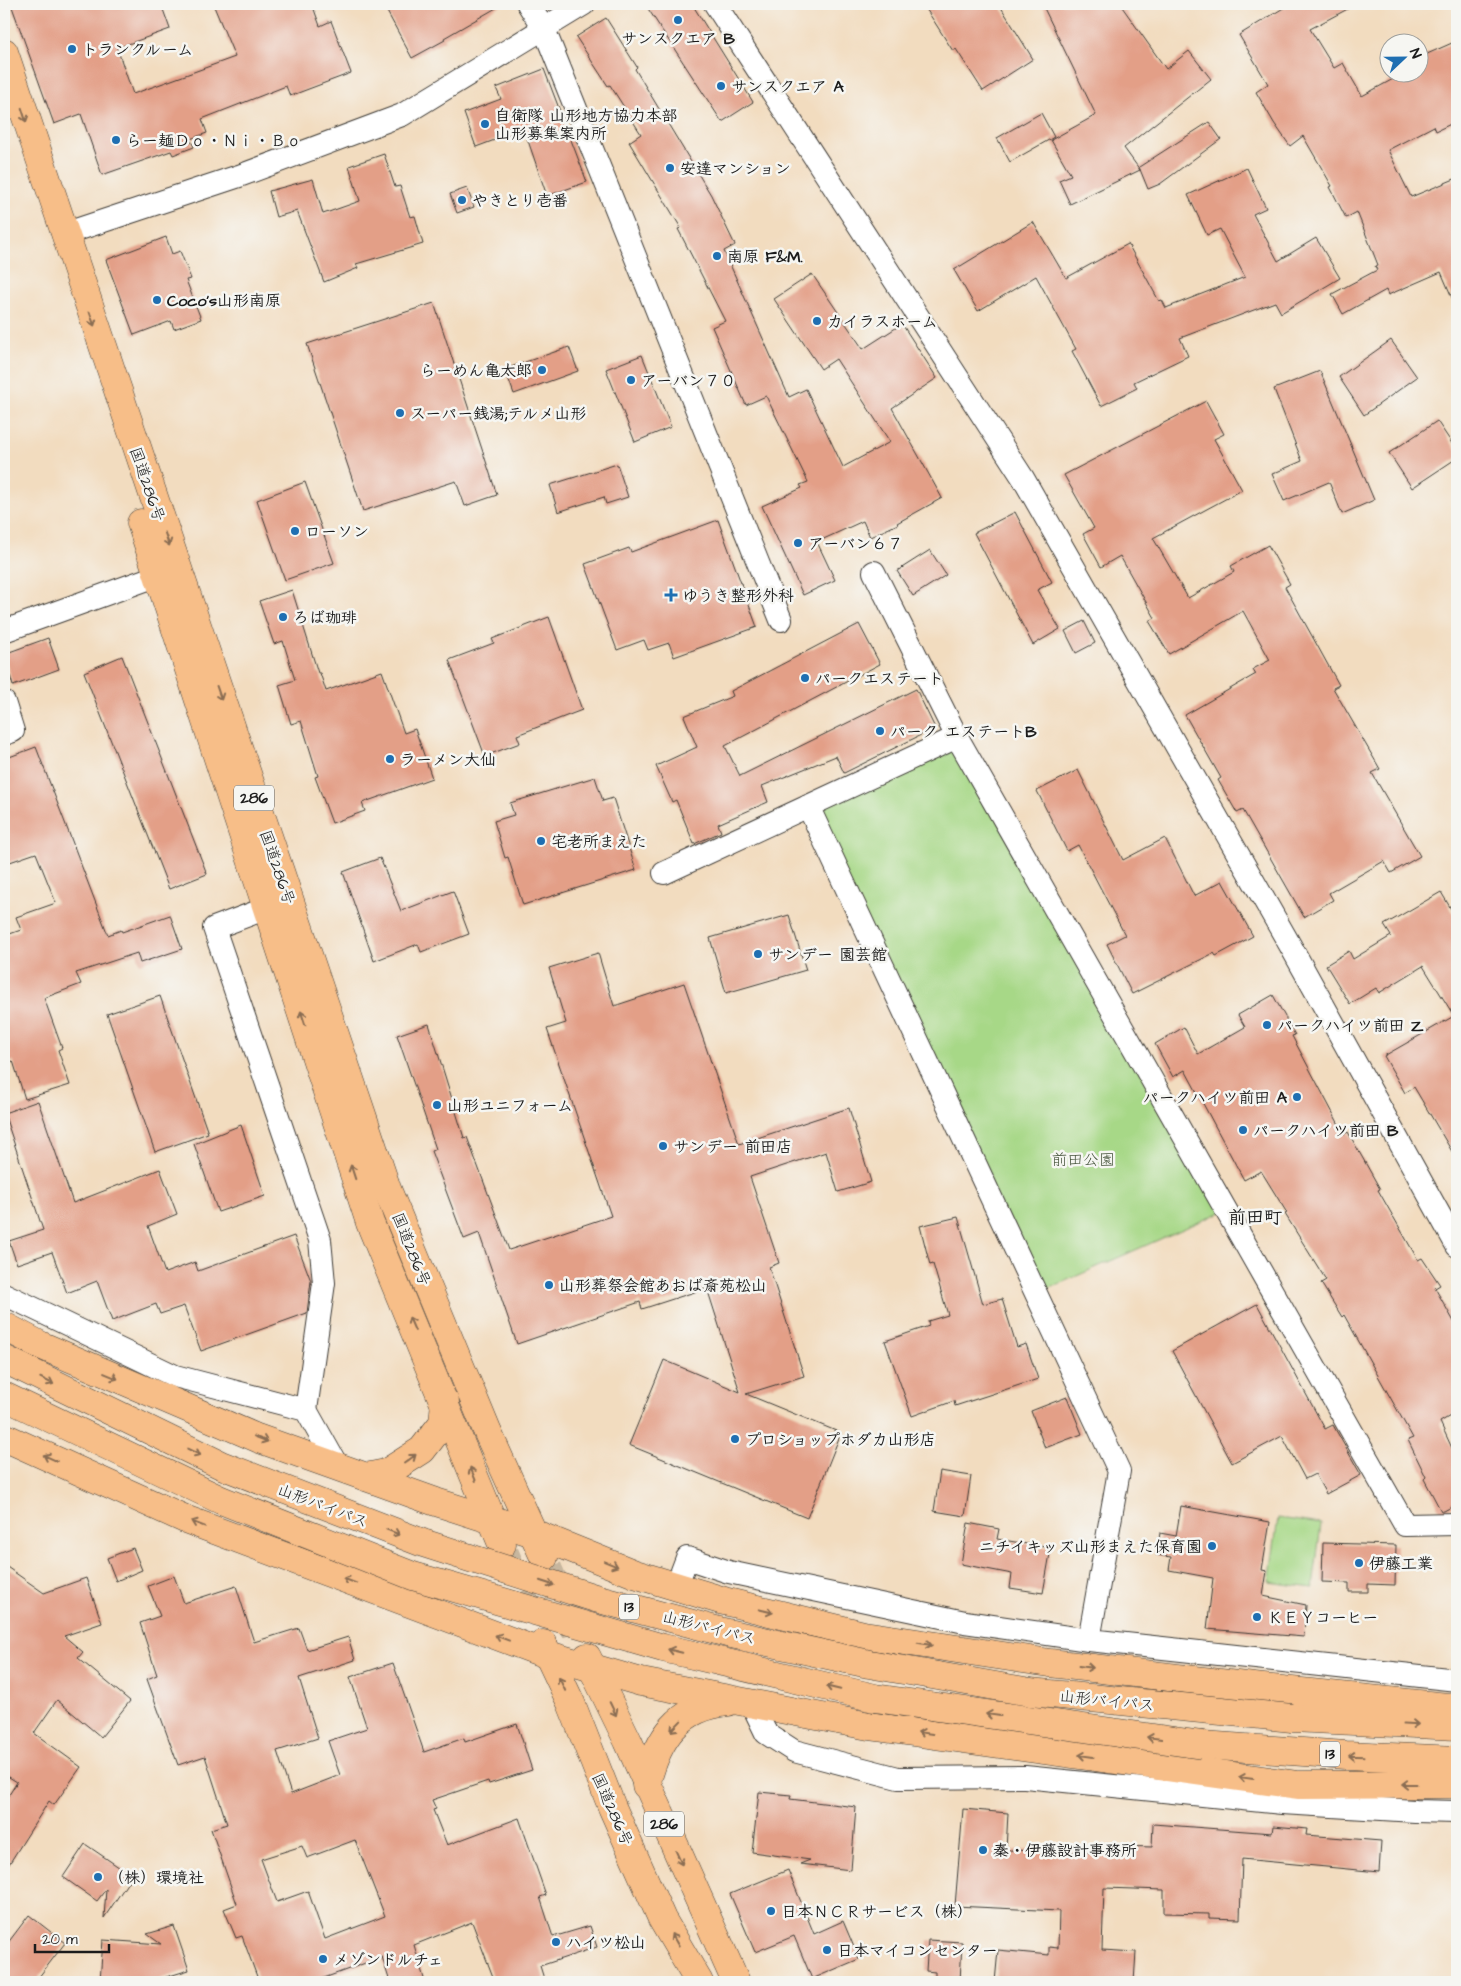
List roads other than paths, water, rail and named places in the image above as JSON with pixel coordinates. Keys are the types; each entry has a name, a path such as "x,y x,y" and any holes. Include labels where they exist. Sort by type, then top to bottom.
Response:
{"highway":[{"name":"国道286号","path":"4,52 387,1189 488,1433 544,1558"},
{"name":"国道286号","path":"4,110 370,1223 502,1544"},
{"path":"4,1326 40,1345 257,1438 533,1533 634,1574 676,1587 864,1635 1060,1664 1457,1708"},
{"name":"山形バイパス","path":"4,1359 221,1465 422,1543 594,1598 727,1633 898,1669 1030,1692 1292,1718 1457,1726"},
{"name":"山形バイパス","path":"4,1396 221,1500 422,1578 663,1648 875,1698 1202,1746 1457,1760"},
{"path":"366,1477 386,1473 422,1450 443,1423 445,1402"},
{"path":"4,1437 185,1519 548,1655 586,1655 641,1682 870,1726 1298,1785 1457,1784"},
{"name":"国道286号","path":"537,1630 571,1703 612,1808 662,1919 700,1982"},
{"name":"286","path":"586,1655 628,1741 646,1785 736,1982"},
{"path":"646,1785 653,1759 667,1734 687,1714 707,1704 743,1703"}],"street":[{"path":"528,4 544,29 781,620"},
{"path":"64,234 239,176 402,115 584,4"},
{"path":"715,4 1023,478 1285,936 1457,1246"},
{"path":"874,572 957,737 1405,1525 1457,1524"},
{"path":"4,631 158,575"},
{"path":"4,702 13,731 4,734"},
{"path":"664,873 957,737"},
{"path":"808,806 1119,1471 1089,1640"},
{"path":"267,908 214,928 320,1240 324,1283 306,1410 338,1467"},
{"path":"4,1294 175,1376 306,1410"},
{"path":"676,1587 687,1558 729,1572 964,1622 1089,1640 1457,1680"},
{"path":"743,1703 766,1732 794,1750 898,1778 1025,1777 1282,1803 1457,1812"}],"tunnel":[{"path":"505,1553 537,1630"},
{"path":"548,1568 581,1644"}],"place":[{"name":"サンスクエア B","path":"678,20"},
{"name":"トランクルーム","path":"72,49"},
{"name":"サンスクエア A","path":"721,86"},
{"name":"自衛隊 山形地方協力本部 山形募集案内所","path":"485,124"},
{"name":"らー麺Ｄｏ・Ｎｉ・Ｂｏ","path":"116,140"},
{"name":"安達マンション","path":"670,168"},
{"name":"やきとり壱番","path":"462,200"},
{"name":"南原 F&M.","path":"717,256"},
{"name":"Coco’s山形南原","path":"157,300"},
{"name":"カイラスホーム","path":"817,321"},
{"name":"らーめん亀太郎","path":"542,370"},
{"name":"アーバン７０","path":"631,380"},
{"name":"スーパー銭湯;テルメ山形","path":"400,413"},
{"name":"ローソン","path":"295,531"},
{"name":"アーバン６７","path":"798,543"},
{"name":"ゆうき整形外科","path":"671,595"},
{"name":"ろば珈琲","path":"283,617"},
{"name":"パークエステート","path":"805,678"},
{"name":"パーク エステートB","path":"880,731"},
{"name":"ラーメン大仙","path":"390,759"},
{"name":"宅老所まえた","path":"541,841"},
{"name":"サンデー 園芸館","path":"758,954"},
{"name":"パークハイツ前田 Z","path":"1267,1025"},
{"name":"パークハイツ前田 A","path":"1297,1097"},
{"name":"山形ユニフォーム","path":"437,1105"},
{"name":"パークハイツ前田 B","path":"1243,1130"},
{"name":"サンデー 前田店","path":"663,1146"},
{"name":"山形葬祭会館あおば斎苑松山","path":"549,1285"},
{"name":"プロショップホダカ山形店","path":"735,1439"},
{"name":"ニチイキッズ山形まえた保育園","path":"1212,1546"},
{"name":"伊藤工業","path":"1359,1563"},
{"name":"ＫＥＹコーヒー","path":"1257,1617"},
{"name":"秦・伊藤設計事務所","path":"983,1850"},
{"name":"（株）環境社","path":"98,1877"},
{"name":"日本ＮＣＲサービス（株）","path":"771,1911"},
{"name":"ハイツ松山","path":"556,1942"},
{"name":"日本マイコンセンター","path":"827,1950"},
{"name":"メゾンドルチェ","path":"323,1959"}],"district":[{"name":"前田町","path":"1255,1217"}],"park label":[{"name":"前田公園","path":"1083,1159"}]}
